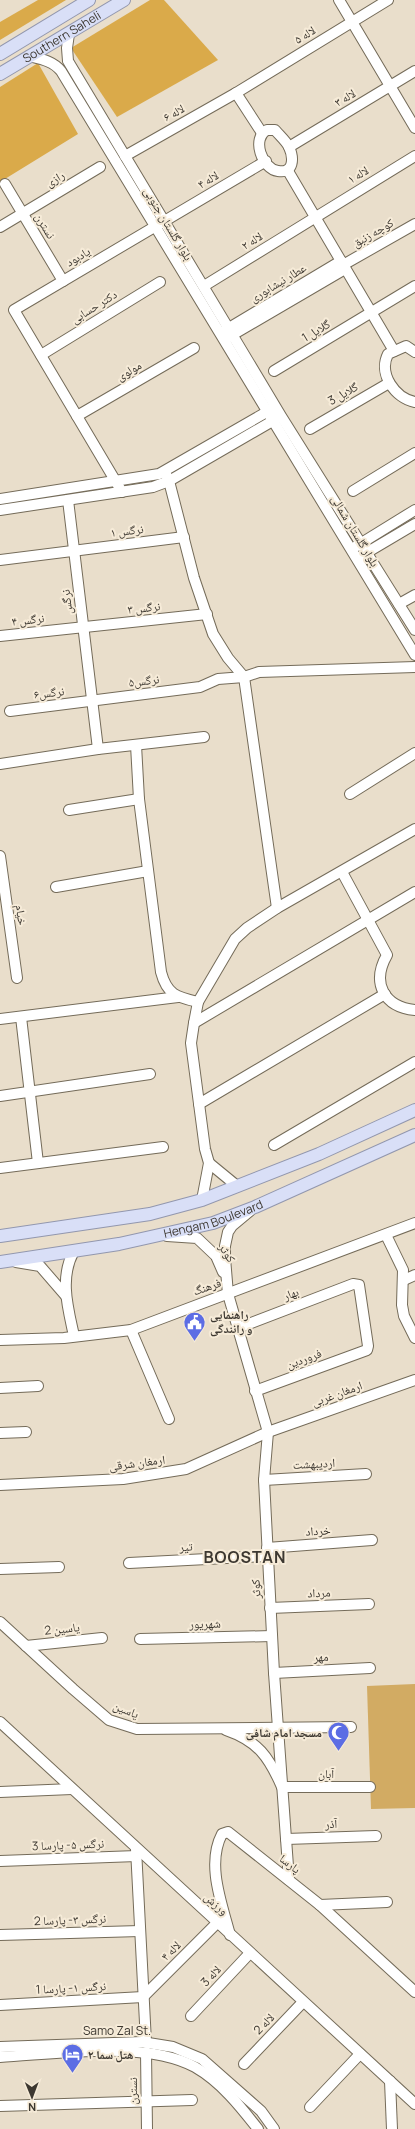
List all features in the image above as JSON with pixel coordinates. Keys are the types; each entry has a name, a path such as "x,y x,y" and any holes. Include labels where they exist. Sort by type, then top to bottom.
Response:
{"main road":[{"name":"Southern Saheli","path":"0,54 90,0"},
{"name":"Southern Saheli","path":"0,74 124,0"},
{"name":"Hengam Boulevard","path":"0,1236 150,1214 202,1200 319,1154 415,1110"},
{"name":"Hengam Boulevard","path":"5,1262 156,1236 213,1223 255,1207 415,1135"}],"street":[{"path":"339,0 415,128"},
{"name":"لاله ۵","path":"236,93 351,21 388,0"},
{"name":"بلوار گلستان جنوبی","path":"69,34 66,48 68,62 282,416"},
{"path":"29,56 44,60 57,66 59,62 68,62"},
{"name":"بلوار گلستان جنوبی","path":"57,66 272,421"},
{"name":"لاله ۳","path":"289,147 415,71"},
{"path":"236,93 262,133"},
{"name":"لاله ۶","path":"125,156 236,93"},
{"path":"267,130 275,130 289,147 293,160 288,171 278,172 272,169 266,161 259,147 259,138 262,133 267,130"},
{"name":"لاله ۱","path":"314,217 415,156"},
{"name":"لاله ۴","path":"155,226 266,161"},
{"name":"رازی","path":"0,227 100,167"},
{"path":"288,171 394,351"},
{"name":"نسترن","path":"5,184 63,281"},
{"name":"لاله ۲","path":"204,286 314,217"},
{"name":"کوچه زنبق","path":"221,337 415,224"},
{"name":"یادبود","path":"41,355 14,310 155,226"},
{"name":"دکتر حسابی","path":"41,355 160,282"},
{"name":"گلایل 1","path":"274,371 415,286"},
{"path":"415,352 406,346 388,354 384,369 389,383 404,400 415,402"},
{"name":"مولوی","path":"77,416 194,348"},
{"path":"41,355 122,492"},
{"name":"گلایل 3","path":"310,429 389,383"},
{"path":"0,500 152,476 167,477 276,406"},
{"path":"0,510 144,490 282,416"},
{"name":"بلوار گلستان شمالی","path":"282,416 415,630"},
{"name":"بلوار گلستان شمالی","path":"272,421 350,550 415,653"},
{"path":"353,491 415,453"},
{"path":"167,477 194,578 214,634 228,658 244,677 277,908"},
{"name":"نرگس","path":"68,500 98,749"},
{"path":"350,550 415,510"},
{"path":"356,559 415,524"},
{"name":"نرگس ۱","path":"0,560 184,537"},
{"path":"399,604 415,595"},
{"name":"نرگس ۳","path":"83,627 207,614"},
{"name":"نرگس ۴","path":"0,636 83,627"},
{"name":"نرگس۵","path":"92,700 200,687 218,679 244,677 258,672 415,667"},
{"name":"نرگس۶","path":"10,711 92,700"},
{"path":"0,764 98,749 204,737"},
{"path":"136,745 139,800 161,972 166,989 178,997 198,1002"},
{"path":"350,794 415,753"},
{"path":"69,810 139,800"},
{"path":"202,1200 208,1163 191,1043 198,1002 236,939 252,924 277,908 415,829"},
{"name":"خیام","path":"0,856 17,978"},
{"path":"56,887 148,871"},
{"path":"342,872 387,956 381,966 380,977 385,994 393,1004 415,1010"},
{"path":"194,1023 415,892"},
{"path":"199,1104 385,994"},
{"path":"0,1019 178,997"},
{"path":"21,1017 38,1163"},
{"path":"274,1145 415,1062"},
{"path":"0,1096 150,1074"},
{"path":"0,1168 163,1147"},
{"path":"208,1163 237,1186"},
{"name":"کوثر","path":"255,1207 232,1226 228,1232 224,1246 228,1294 268,1432 264,1480 267,1552 289,1880"},
{"name":"فرهنگ","path":"0,1340 74,1336 131,1330 415,1223"},
{"path":"386,1235 403,1270 404,1280 402,1305 404,1316 412,1323 415,1338"},
{"name":"کوثر","path":"156,1236 197,1238 216,1256 226,1279"},
{"path":"74,1251 68,1262 66,1296 74,1336"},
{"path":"5,1262 40,1266 66,1296"},
{"path":"404,1280 415,1275"},
{"name":"بهار","path":"238,1328 353,1284 359,1285 368,1346 367,1350 362,1352"},
{"path":"131,1330 169,1419"},
{"name":"فروردین","path":"255,1390 362,1352"},
{"name":"ارمغان غربی","path":"268,1432 415,1380"},
{"path":"0,1388 38,1386"},
{"path":"0,1433 26,1432"},
{"name":"ارمغان شرقی","path":"0,1485 123,1479 158,1475 186,1469 268,1432"},
{"name":"اردیبهشت","path":"264,1480 366,1474"},
{"name":"خرداد","path":"267,1552 372,1540"},
{"name":"تیر","path":"129,1563 267,1552"},
{"path":"0,1569 59,1567"},
{"name":"مرداد","path":"270,1608 369,1604"},
{"name":"یاسین","path":"0,1622 109,1720 126,1727 137,1729 351,1727"},
{"name":"شهریور","path":"140,1639 272,1636"},
{"name":"یاسین 2","path":"26,1646 102,1638"},
{"name":"مهر","path":"274,1673 370,1668"},
{"name":"ورزش","path":"0,1722 72,1789 136,1852 217,1923 415,2104"},
{"path":"219,1728 239,1735 258,1746 273,1766 282,1787"},
{"name":"آبان","path":"282,1787 370,1787"},
{"path":"0,1792 72,1789"},
{"name":"پارسا","path":"230,1935 218,1889 215,1864 218,1841 222,1834 228,1832 320,1905 415,1992"},
{"name":"آذر","path":"286,1839 376,1836"},
{"path":"136,1852 146,2047"},
{"name":"نرگس ۵- پارسا 3","path":"0,1861 136,1852"},
{"path":"320,1905 387,1902"},
{"name":"لاله ۴","path":"143,1997 217,1923"},
{"name":"نرگس ۳- پارسا 2","path":"0,1935 140,1931"},
{"name":"لاله 3","path":"191,2016 250,1953"},
{"name":"نرگس ۱- پارسا 1","path":"0,2005 143,1997"},
{"name":"لاله 2","path":"244,2064 304,2002"},
{"name":"Samo Zal St.","path":"0,2047 173,2047 202,2059 260,2111 274,2129"},
{"name":"نسترن","path":"146,2047 147,2129"},
{"name":"Samo Zal St.","path":"0,2056 112,2051 146,2047 196,2068 233,2098 258,2129"},
{"path":"310,2107 360,2054"},
{"path":"390,2081 392,2129"},
{"path":"0,2106 192,2100"}],"shaded area":[{"path":"38,0 66,0 0,40 0,22"},
{"path":"150,0 164,0 218,60 117,117 71,48"},
{"path":"38,63 78,134 0,182 0,87"},
{"path":"415,1684 415,1808 371,1809 367,1686"}],"place":[{"name":"راهنمایی و رانندگی","path":"194,1342"},
{"name":"مسجد امام شافی","path":"338,1752"},
{"name":"هتل سما ۲","path":"72,2074"}],"district":[{"name":"BOOSTAN","path":"245,1557"}]}
